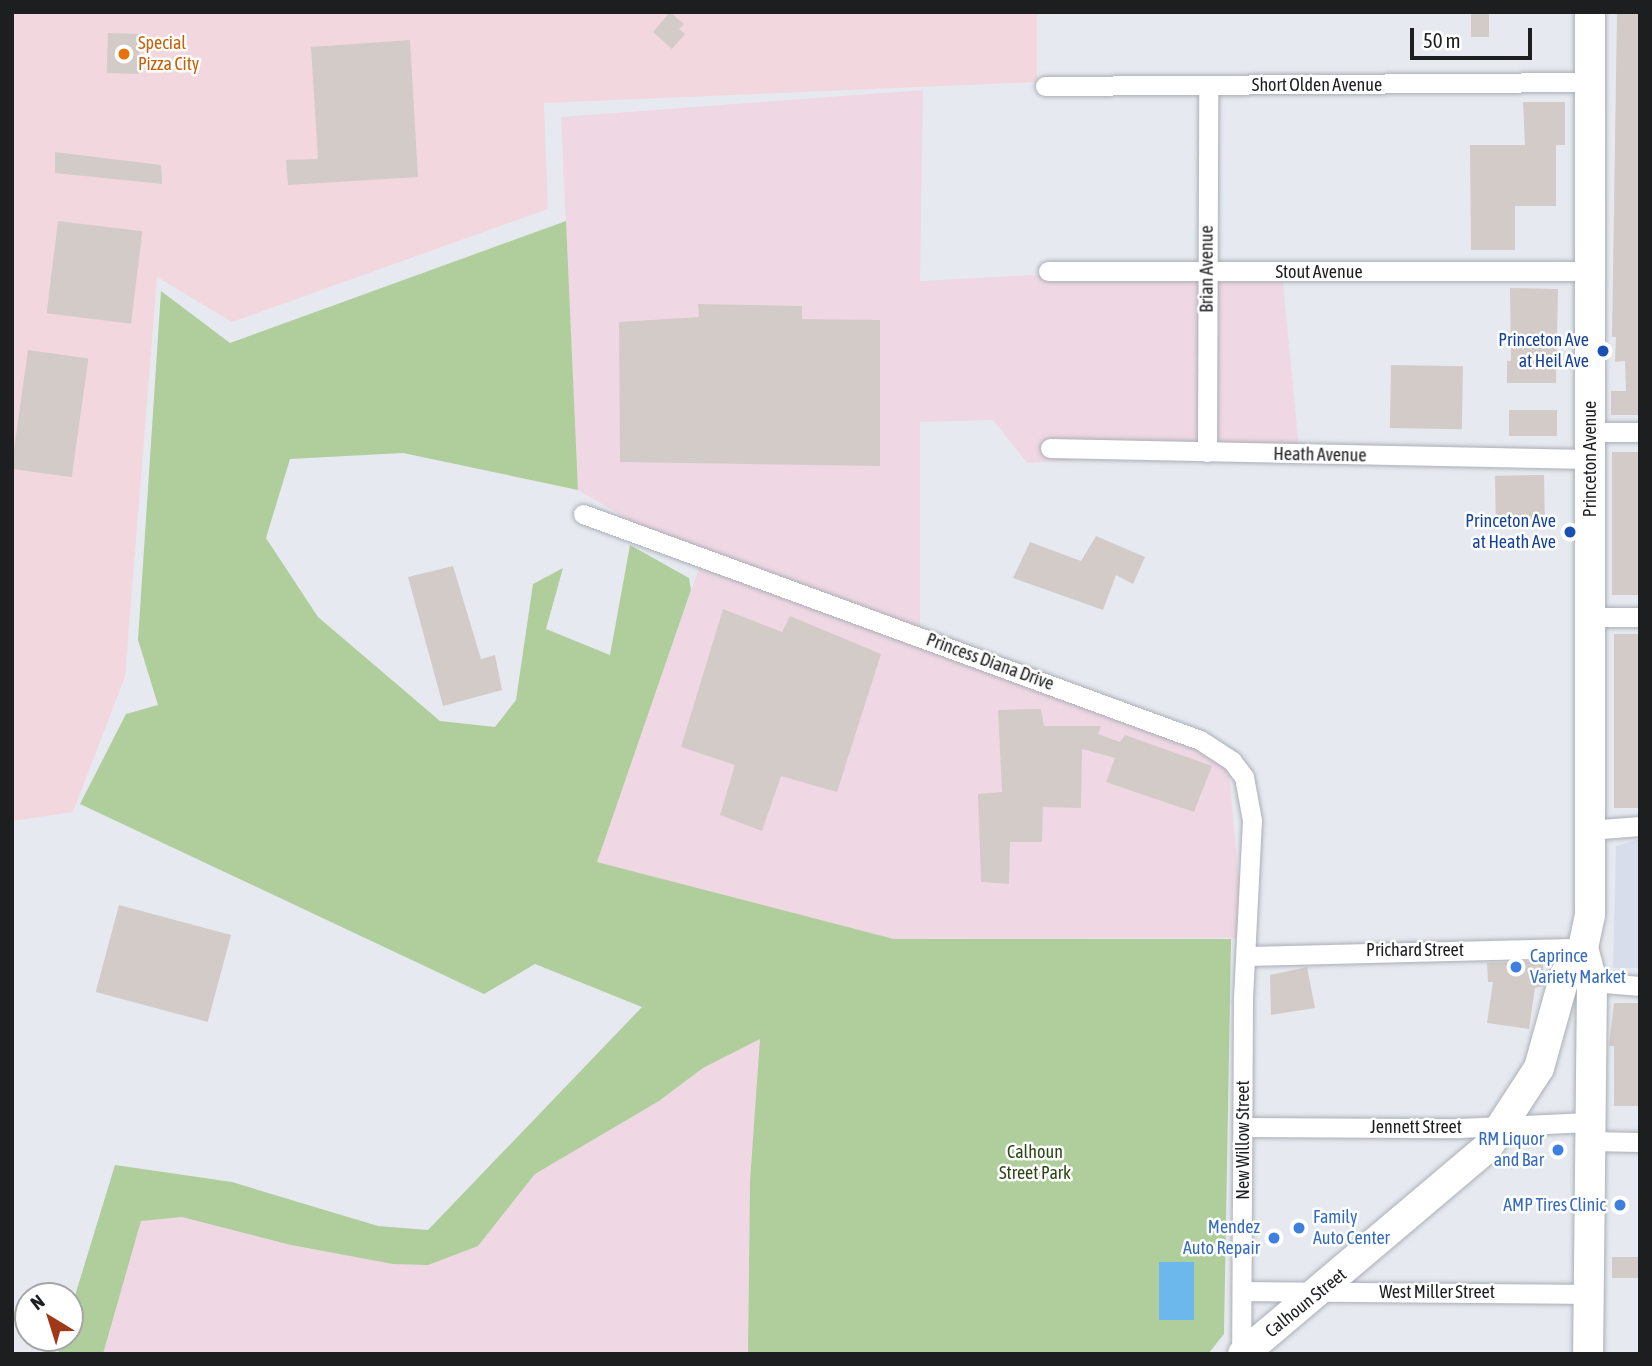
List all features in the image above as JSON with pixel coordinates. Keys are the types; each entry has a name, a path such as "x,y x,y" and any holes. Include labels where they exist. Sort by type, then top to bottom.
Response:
{"main road":[{"name":"Princeton Avenue","path":"1583,947 1590,915 1590,12"},
{"path":"1583,947 1592,982 1588,1131 1588,1354"},
{"name":"Calhoun Street","path":"1539,1068 1565,975 1583,947"},
{"name":"Calhoun Street","path":"1242,1354 1440,1191 1487,1148 1539,1068 1551,1057 1592,982"}],"street":[{"name":"Short Olden Avenue","path":"1045,86 1589,82"},
{"name":"Brian Avenue","path":"1207,452 1208,86"},
{"name":"Stout Avenue","path":"1048,271 1590,271"},
{"name":"Heath Avenue","path":"1050,448 1207,452 1590,446 1640,432"},
{"name":"Princess Diana Drive","path":"583,514 1219,749 1244,777 1249,796 1248,927"},
{"path":"1590,617 1640,617"},
{"path":"1589,830 1640,827"},
{"name":"New Willow Street","path":"1242,1354 1243,999 1248,927"},
{"name":"Prichard Street","path":"1247,956 1583,947"},
{"path":"1592,982 1640,986"},
{"name":"Jennett Street","path":"1244,1127 1503,1126 1588,1131 1640,1142"},
{"name":"West Miller Street","path":"1243,1291 1588,1294"}],"shaded area":[{"path":"12,12 1037,12 1037,82 544,103 548,209 232,322 157,277 125,677 73,812 12,821"},
{"path":"923,90 920,281 1281,262 1299,448 1027,463 993,420 920,422 920,627 1227,750 1244,938 894,939 596,862 704,554 662,539 578,490 561,117"},
{"path":"1640,839 1640,968 1613,968 1616,846"},
{"path":"761,1038 750,1181 748,1352 753,1354 103,1354 141,1221 182,1217 393,1264 478,1246 535,1174 659,1101 703,1068"}],"green space":[{"name":"Calhoun Street Park","path":"566,221 578,490 403,453 290,459 266,538 318,617 440,721 495,727 516,700 533,584 563,568 546,629 610,655 630,545 689,578 691,590 597,862 894,939 1231,939 1224,1334 1208,1354 748,1352 750,1181 760,1039 703,1068 659,1101 535,1174 478,1246 428,1265 393,1264 291,1245 182,1217 141,1221 103,1354 58,1354 84,1352 84,1282 79,1282 115,1165 232,1182 378,1226 428,1230 642,1007 535,964 484,994 80,804 126,714 158,705 138,640 161,291 230,343"}],"water":[{"path":"1159,1262 1194,1262 1194,1320 1159,1320"}],"building":[{"path":"670,12 684,24 679,29 685,34 672,49 653,32"},
{"path":"1471,12 1489,12 1489,37 1471,37"},
{"path":"1617,13 1640,13 1639,415 1611,415 1611,391 1626,391 1625,361 1615,362 1616,337 1612,337"},
{"name":"Special Pizza City","path":"108,33 140,34 139,74 107,73"},
{"path":"410,40 418,177 288,185 286,160 318,159 311,47"},
{"path":"1523,102 1565,102 1565,145 1556,145 1556,206 1515,206 1515,250 1471,250 1470,145 1525,145"},
{"path":"55,152 161,165 162,184 55,173"},
{"path":"58,221 142,231 131,324 47,313"},
{"path":"1510,288 1558,289 1556,383 1507,383 1507,361 1511,361"},
{"path":"698,304 802,306 802,319 880,320 880,466 620,462 619,322 699,317"},
{"path":"28,350 88,358 72,477 12,469"},
{"path":"1391,365 1463,366 1462,429 1390,428"},
{"path":"1509,410 1557,410 1557,436 1509,436"},
{"path":"1612,452 1640,452 1640,595 1612,595"},
{"path":"1544,475 1545,520 1496,521 1495,476"},
{"path":"1096,536 1145,557 1133,584 1116,575 1103,610 1013,578 1030,542 1081,561"},
{"path":"453,566 481,659 495,655 502,690 443,706 408,577"},
{"path":"723,609 782,632 790,616 881,654 837,792 781,776 762,831 720,815 735,765 681,747"},
{"path":"1614,634 1640,634 1640,808 1614,808"},
{"path":"1041,709 1044,726 1101,726 1098,734 1120,742 1125,735 1212,766 1194,812 1106,782 1115,758 1082,749 1081,808 1043,807 1042,842 1010,842 1009,884 981,882 978,794 1002,792 998,710"},
{"path":"119,905 231,935 208,1022 96,992"},
{"path":"1543,961 1544,986 1535,988 1529,1029 1487,1023 1493,982 1488,982 1487,963"},
{"path":"1307,967 1315,1008 1271,1015 1270,975"},
{"path":"1614,1003 1640,1003 1640,1106 1614,1106 1614,1046 1609,1046"},
{"path":"1612,1257 1640,1257 1640,1278 1612,1278"}],"place":[{"name":"Special Pizza City","path":"124,54"},
{"name":"Princeton Ave at Heil Ave","path":"1603,351"},
{"name":"Princeton Ave at Heath Ave","path":"1570,532"},
{"name":"Caprince Variety Market","path":"1516,967"},
{"name":"RM Liquor and Bar","path":"1558,1150"},
{"name":"AMP Tires Clinic","path":"1620,1205"},
{"name":"Family Auto Center","path":"1299,1228"},
{"name":"Mendez Auto Repair","path":"1274,1238"}]}
